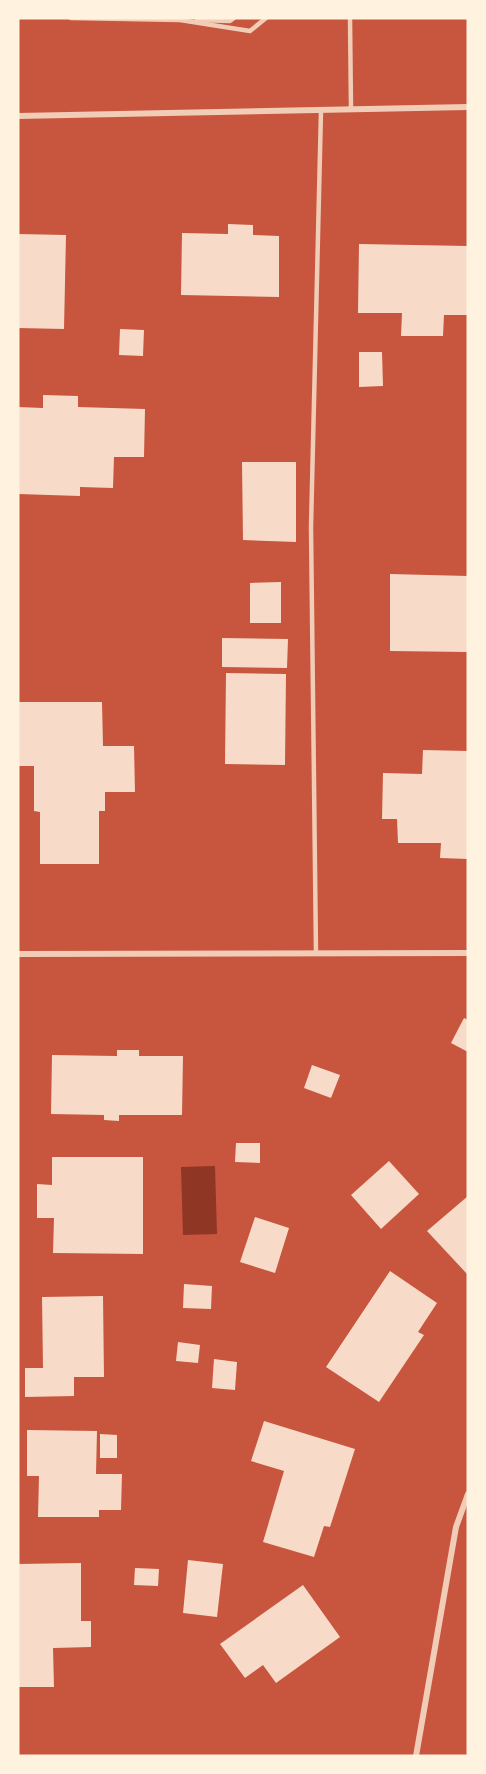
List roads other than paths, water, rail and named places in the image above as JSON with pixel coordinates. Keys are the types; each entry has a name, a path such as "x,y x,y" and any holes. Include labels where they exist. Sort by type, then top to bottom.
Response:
{"street":[{"path":"18,116 468,107"},
{"path":"18,954 468,953"},
{"path":"416,1756 456,1527 468,1494"}],"lane":[{"path":"71,18 230,21 234,18"},
{"path":"181,19 250,32 266,18"},
{"path":"350,18 351,109"},
{"path":"316,953 310,527 321,111"}]}
